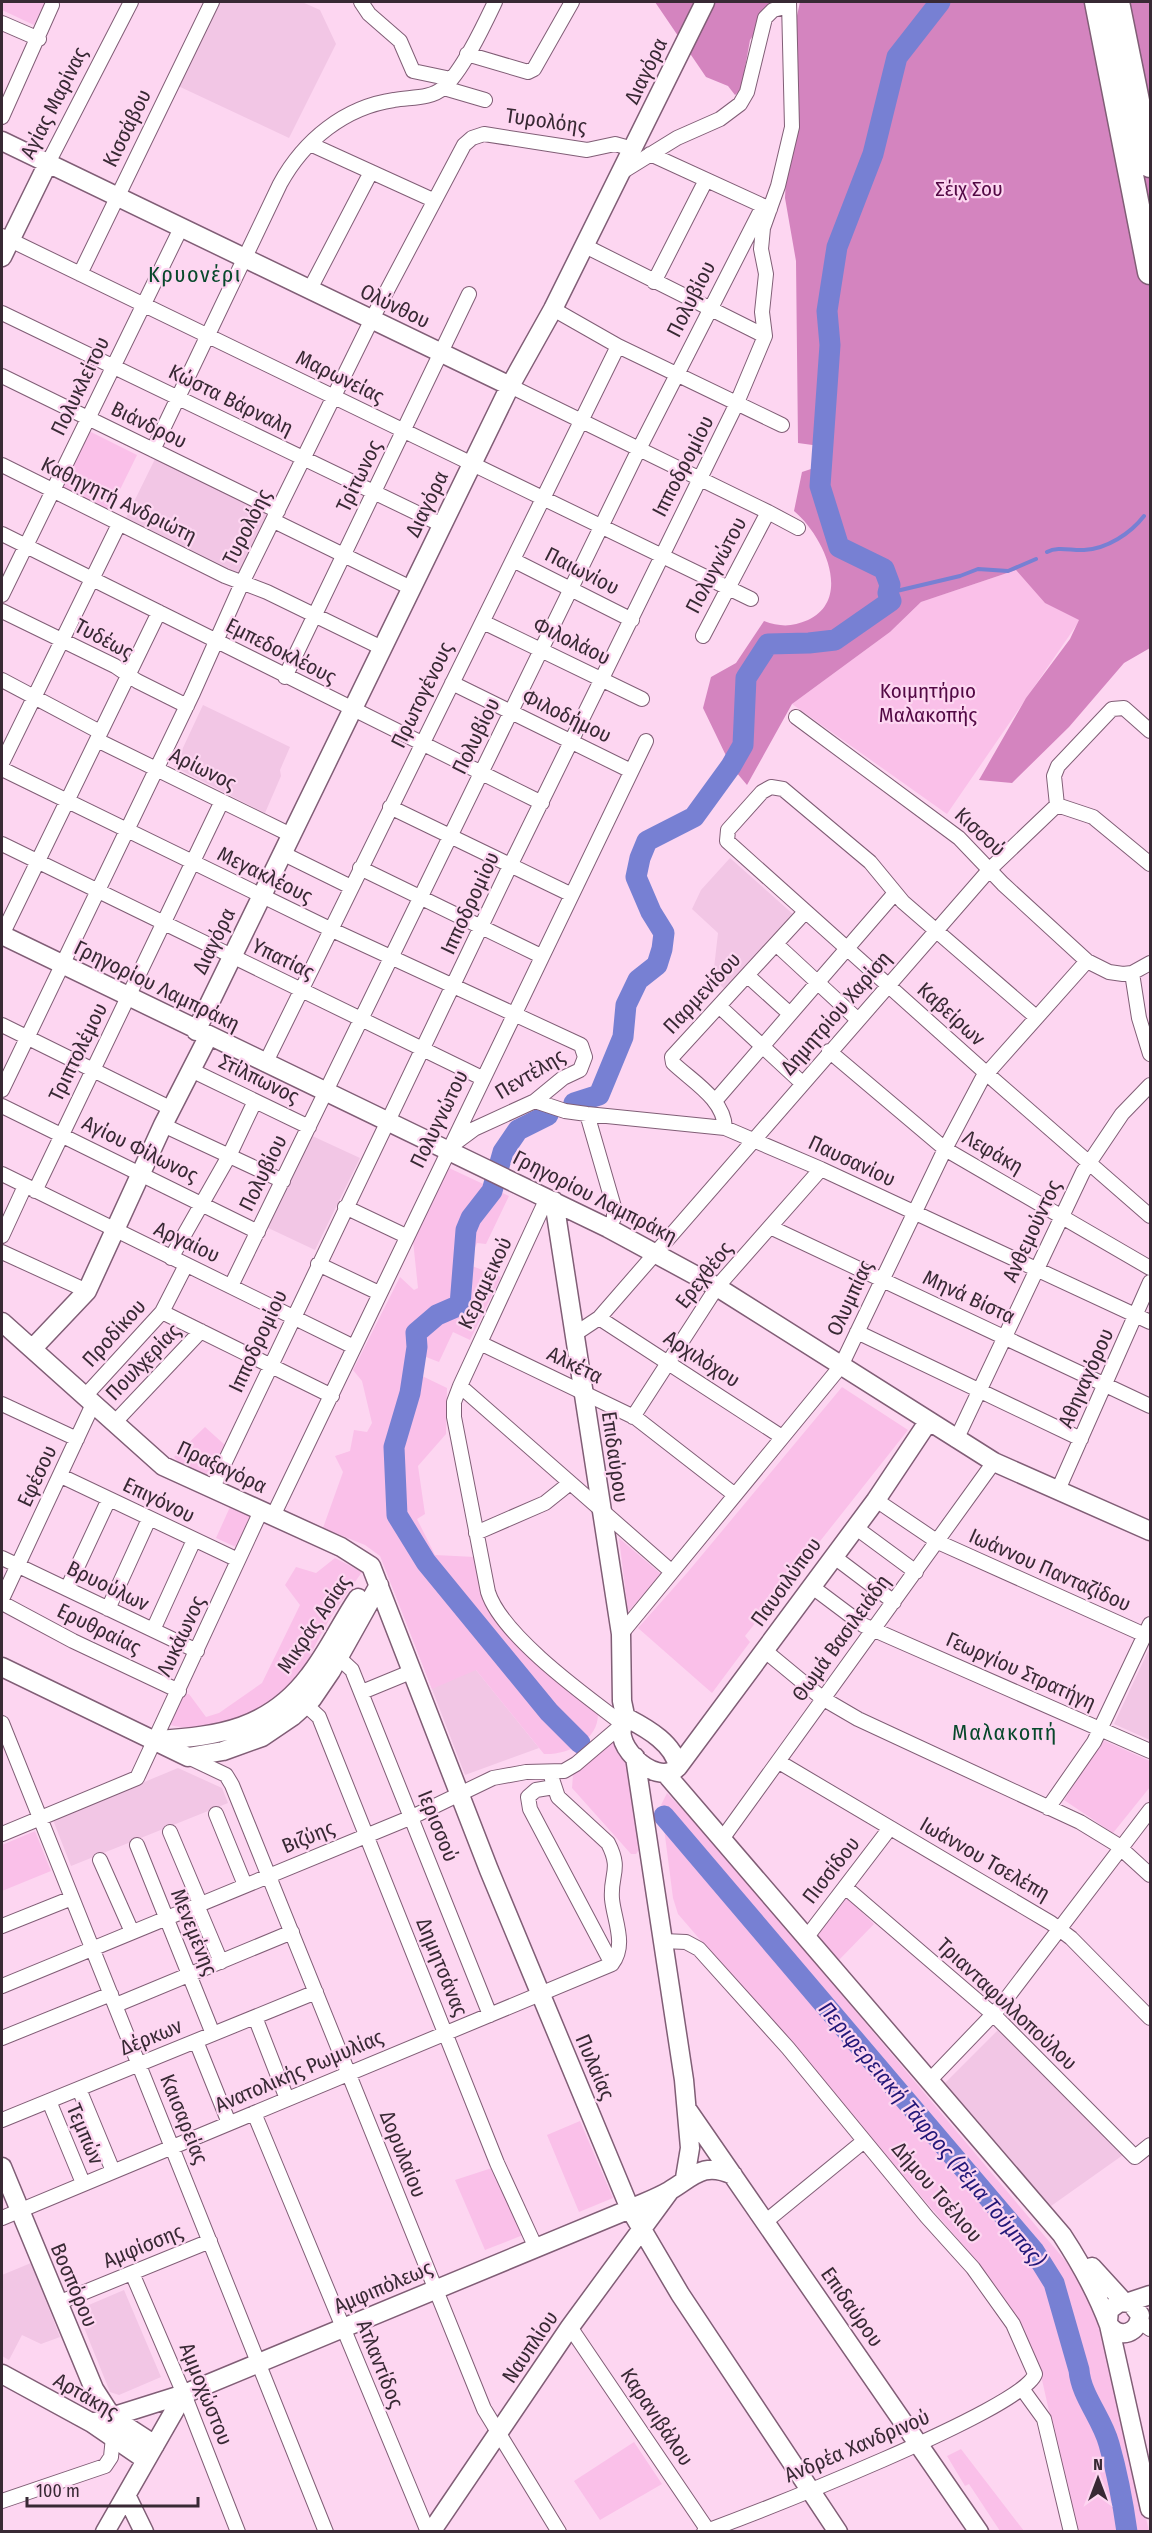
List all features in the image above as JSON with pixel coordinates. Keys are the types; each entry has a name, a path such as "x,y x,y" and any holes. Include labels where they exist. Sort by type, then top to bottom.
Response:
{"highway":[{"path":"1083,2 1089,26 1106,49"},
{"path":"1097,2 1150,272"},
{"path":"1117,2 1150,165"}],"street":[{"name":"Αγίας Μαρίνας","path":"2,257 6,238 48,163 131,2"},
{"name":"Κισσάβου","path":"80,274 212,2"},
{"path":"362,2 369,14 400,40 413,71 485,100"},
{"path":"153,450 286,173 310,144 358,109 374,103 429,95 447,83 481,31 495,2"},
{"path":"467,54 528,72 534,69 572,2"},
{"name":"Διαγόρα","path":"33,1348 87,1291 141,1172 191,1070 202,1034 232,957 510,386 553,309 622,172 641,152 705,2"},
{"path":"641,152 720,119 740,104 747,92 765,18 773,10 789,4 791,134 766,207 764,222 762,244 766,274 762,312 765,336"},
{"path":"2,117 39,39 52,5"},
{"path":"2,23 39,39"},
{"name":"Τυρολόης","path":"2,1090 187,706 242,583 372,320 433,200 464,145 480,135 587,150 615,144 641,152"},
{"name":"Ολύνθου","path":"2,141 768,512"},
{"path":"310,144 433,200"},
{"path":"641,152 766,207"},
{"path":"310,290 371,172"},
{"path":"654,282 706,180"},
{"name":"Πολυβίου","path":"231,1286 639,449 710,309 766,207"},
{"name":"Πολυκλείτου","path":"2,595 181,228"},
{"name":"Μαρωνείας","path":"6,238 751,599"},
{"path":"585,246 765,336"},
{"name":"Τρίτωνος","path":"285,676 469,294"},
{"path":"553,309 618,346 736,405 782,425"},
{"name":"Κώστα Βάρναλη","path":"2,313 442,525"},
{"name":"Ιπποδρομίου","path":"212,1490 510,866 736,405 765,336"},
{"name":"Πρωτογένους","path":"265,1064 618,346"},
{"name":"Βιάνδρου","path":"2,376 153,450 344,555 411,588"},
{"name":"Καθηγητή Ανδριώτη","path":"2,465 118,524 242,583 314,614 382,648"},
{"name":"Πολυγνώτου","path":"703,636 768,512 798,528"},
{"path":"2,763 118,524"},
{"name":"Εμπεδοκλέους","path":"2,534 542,803"},
{"name":"Παιωνίου","path":"513,560 632,620"},
{"name":"Τυδέως","path":"2,611 187,706"},
{"path":"2,935 159,612"},
{"name":"Φιλολάου","path":"483,622 642,699"},
{"name":"Αρίωνος","path":"2,680 157,769 291,835"},
{"name":"Φιλοδήμου","path":"452,683 631,771"},
{"path":"1150,731 1124,708 1112,709 1056,770 1057,806 1093,817 1150,864"},
{"name":"Κισσού","path":"796,717 945,827 1008,889 1087,961 1109,972 1132,973"},
{"name":"Πολυγνώτου","path":"267,1513 332,1395 447,1150 646,741"},
{"name":"Μεγακλέους","path":"2,769 261,897 514,1013"},
{"name":"Καβείρων","path":"895,893 870,862 783,789 771,787 762,792 728,830 727,841 846,949 1150,1216"},
{"name":"Τριπτολέμου","path":"2,1236 62,1134 222,801"},
{"name":"Δημητρίου Χαρίση","path":"575,1334 599,1318 829,1051 990,869 1057,806"},
{"path":"390,807 570,894"},
{"name":"Υπατίας","path":"2,844 482,1078"},
{"path":"282,853 351,887"},
{"path":"360,868 541,956"},
{"path":"725,1128 723,1113 715,1101 895,893 936,932 1036,1017"},
{"name":"Παρμενίδου","path":"715,1101 672,1059 805,912"},
{"name":"Γρηγορίου Λαμπράκη","path":"2,935 127,998 608,1228 717,1287 994,1462 1150,1530"},
{"path":"776,945 857,1019"},
{"name":"Ολυμπίας","path":"621,1634 841,1366 945,1149 986,1073 1087,961"},
{"path":"1150,963 1132,973 1138,1018 1150,1054"},
{"path":"748,976 790,1014"},
{"path":"720,1007 802,1083"},
{"name":"Πεντέλης","path":"447,1150 474,1129 535,1101 563,1078 580,1070 584,1062 584,1051 576,1041 514,1013"},
{"path":"2,1025 93,1070 229,1156 283,1181"},
{"name":"Λεφάκη","path":"829,1051 945,1149 1150,1268"},
{"name":"Στίλπωνος","path":"191,1070 309,1127"},
{"name":"Ανθεμούντος","path":"956,1440 1088,1163 1122,1113 1150,1085"},
{"path":"171,1258 229,1156 255,1101"},
{"name":"Παυσανίου","path":"535,1101 565,1111 700,1123 725,1128 821,1169 1150,1322"},
{"name":"Αγίου Φίλωνος","path":"2,1106 141,1172 258,1232"},
{"path":"587,1114 614,1207 614,1218 608,1228"},
{"name":"Ερεχθέος","path":"633,1417 717,1287 821,1169"},
{"name":"Αργαίου","path":"2,1174 354,1347"},
{"name":"Επιδαύρου","path":"551,1199 575,1334 600,1509 621,1634 624,1722 622,1741 639,1768 687,2109 690,2155 685,2178"},
{"name":"Κεραμεικού","path":"551,1199 460,1386 454,1413 488,1593 496,1611 549,1666 624,1722"},
{"path":"345,1208 406,1236"},
{"name":"Μηνά Βίστα","path":"770,1227 1150,1406"},
{"path":"2,1252 87,1291"},
{"path":"318,1264 379,1293"},
{"name":"Προδίκου","path":"90,1398 162,1312 186,1265"},
{"name":"Αθηναγόρου","path":"1058,1490 1150,1282"},
{"path":"162,1312 332,1395"},
{"name":"Αρχιλόχου","path":"599,1318 783,1437"},
{"name":"Πραξαγόρα","path":"2,1322 164,1466 355,1554 368,1564 377,1580"},
{"name":"Πουλχερίας","path":"115,1422 201,1331"},
{"path":"857,1332 1081,1439"},
{"name":"Αλκέτα","path":"480,1343 633,1417 735,1495"},
{"path":"460,1386 672,1572"},
{"name":"Εφέσου","path":"2,1601 62,1476 90,1398"},
{"path":"2,1404 77,1439"},
{"name":"Παυσιλύπου","path":"671,1770 876,1500 928,1422"},
{"name":"Θωμά Βασιλειάδη","path":"722,1839 994,1462"},
{"name":"Επιγόνου","path":"62,1476 238,1560"},
{"path":"476,1533 545,1503 570,1483"},
{"path":"67,1589 109,1499"},
{"name":"Ιωάννου Πανταζίδου","path":"876,1500 938,1542 1148,1630"},
{"name":"Λυκάωνος","path":"40,1818 137,1778 238,1560 267,1513"},
{"path":"108,1609 149,1519"},
{"path":"855,1527 916,1572"},
{"path":"153,1630 194,1540"},
{"path":"834,1556 894,1602"},
{"name":"Βρυούλων","path":"2,1558 197,1651"},
{"name":"Μικράς Ασίας","path":"188,1757 252,1742 284,1723 306,1705 339,1658 377,1580"},
{"name":"Μικράς Ασίας","path":"155,1740 224,1734 243,1727 278,1706 308,1678 377,1580"},
{"name":"Πυλαίας","path":"377,1580 460,1796 630,2209 680,2294 838,2532"},
{"name":"Γεωργίου Στρατήγη","path":"811,1586 860,1623 874,1630 1150,1751"},
{"name":"Ερυθραίας","path":"2,1601 73,1641 178,1691"},
{"path":"1048,1808 1100,1729 1148,1630"},
{"path":"764,1650 822,1698 858,1719 1080,1822 1120,1848 1150,1875"},
{"name":"Ιερισσού","path":"339,1658 352,1670 362,1692 490,2015"},
{"path":"4,1671 188,1757"},
{"path":"362,1692 413,1671"},
{"name":"Δημητσάνας","path":"306,1705 319,1717 497,2163 536,2248"},
{"path":"624,1722 647,1729 670,1749 671,1770 722,1839 1062,2235 1126,2302 1137,2308 1143,2322"},
{"name":"Βιζύης","path":"2,1986 412,1817 502,1775 564,1771 576,1764 624,1722"},
{"name":"Καισαρείας","path":"2,1723 326,2532"},
{"name":"Δορυλαίου","path":"188,1757 224,1774 230,1781 484,2409 559,2532"},
{"name":"Ιωάννου Τσελέπη","path":"779,1762 1059,1929 1150,2018"},
{"path":"639,1768 671,1770"},
{"path":"550,1773 558,1797 608,1843 613,1853 616,1874 612,1898 619,1943 617,1957 612,1964 530,1809 528,1797 536,1790 554,1787"},
{"path":"929,2081 994,2015 1150,1810"},
{"path":"216,1814 246,1885"},
{"path":"2,1834 40,1818"},
{"name":"Πισσίδου","path":"806,1938 890,1828"},
{"path":"170,1832 221,1962"},
{"name":"Μενεμένης","path":"137,1845 213,2034"},
{"path":"100,1860 132,1932"},
{"name":"Τριανταφυλλοπούλου","path":"845,1887 994,2015 1135,2157 1150,2145"},
{"path":"2,1926 72,1898"},
{"path":"2,2038 190,1975 292,1932"},
{"name":"Δήμου Τσέλιου","path":"663,1941 693,1945 709,1958 973,2268 1004,2310 1034,2370 1034,2378 1023,2390"},
{"name":"Ανατολικής Ρωμυλίας","path":"2,2218 612,1964"},
{"name":"Δέρκων","path":"2,2120 316,1992"},
{"path":"255,2017 287,2099"},
{"path":"196,2041 229,2123"},
{"path":"79,2089 113,2171"},
{"name":"Τεμπών","path":"49,2101 84,2183"},
{"name":"Επιδαύρου","path":"687,2109 979,2532"},
{"name":"Ατλαντίδος","path":"254,2113 429,2532"},
{"path":"765,2222 864,2141"},
{"name":"Βοσπόρου","path":"2,2167 94,2389 112,2417"},
{"path":"685,2178 711,2169 733,2175"},
{"name":"Αμφιπόλεως","path":"92,2423 184,2394 630,2209 670,2190 685,2178"},
{"name":"Ναυπλίου","path":"429,2532 570,2327 642,2232 670,2190"},
{"path":"1062,2235 1089,2278 1108,2323 1150,2509"},
{"name":"Αμφίσσης","path":"58,2303 210,2241"},
{"name":"Αμμοχώστου","path":"132,2273 184,2394 238,2532"},
{"path":"1108,2323 1111,2308 1150,2295"},
{"path":"1108,2323 1120,2334 1129,2333 1143,2322"},
{"path":"1117,2361 1143,2322"},
{"name":"Καρανιβάλου","path":"570,2327 707,2531"},
{"name":"Αρτάκης","path":"2,2374 92,2423 113,2437 151,2452"},
{"path":"1023,2390 1044,2419 1071,2532"},
{"name":"Ανδρέα Χανδρινού","path":"707,2531 919,2443 973,2418 1023,2390"},
{"path":"105,2532 184,2394"},
{"name":"Αρτάκης","path":"112,2417 151,2452"},
{"path":"2,2501 105,2466 111,2457 113,2437"},
{"path":"126,2495 144,2532"}],"shaded area":[{"path":"218,2 302,2 320,10 336,44 289,138 176,85"},
{"path":"155,459 269,515 240,574 126,518"},
{"path":"203,705 290,747 280,770 281,776 265,813 174,767"},
{"path":"730,858 795,916 727,992 713,977 718,933 692,909 701,890"},
{"path":"308,1134 360,1158 315,1250 264,1226"},
{"path":"389,1577 476,1670 539,1748 465,1775"},
{"path":"1150,1647 1150,1740 1114,1724"},
{"path":"178,1768 222,1788 228,1803 71,1866 53,1820"},
{"path":"998,2030 1123,2155 1051,2206 945,2083"},
{"path":"31,2263 60,2337 41,2344 22,2335 9,2360 2,2356 2,2275"},
{"path":"124,2290 161,2377 119,2395 110,2392 77,2310"}],"green space":[{"path":"2,2 45,2 34,25 2,10"},
{"path":"655,2 770,2 758,15 757,30 750,40 741,90 735,95 728,86 706,77"},
{"name":"Σέιχ Σου","path":"800,2 1150,2 1150,648 1124,663 1069,727 1012,783 979,780 1026,698 1070,639 1079,620 1045,603 1016,570 921,602 890,632 792,704 747,785 731,766 703,708 711,677 736,663 764,621 791,625 808,620 822,610 829,597 831,582 829,566 823,550 805,521 794,511 802,472 814,468 827,447 798,443 796,261 785,198 793,34"},
{"path":"89,431 137,455 109,512 61,488"},
{"name":"Κοιμητήριο Μαλακοπής","path":"1016,570 1080,620 947,814 792,704 890,632 921,602"},
{"path":"449,1168 509,1196 486,1244 477,1243 469,1261 472,1266 501,1277 470,1340 453,1332 439,1362 426,1357 418,1374 447,1388 446,1434 418,1466 425,1514 417,1519 435,1555 475,1557 485,1597 598,1714 597,1724 587,1739 572,1749 553,1754 544,1754 476,1670 432,1689 380,1556 365,1545 323,1528 343,1472 335,1456 350,1451 354,1430 367,1432 372,1423 362,1381 353,1370 400,1277 414,1290 418,1288 413,1241"},
{"path":"842,1387 908,1430 745,1636 750,1642 712,1693 638,1628 687,1573"},
{"path":"205,1427 226,1446 201,1482 184,1470 174,1457"},
{"path":"230,1507 250,1516 236,1547 216,1538"},
{"path":"619,1538 661,1574 628,1612"},
{"path":"335,1558 362,1572 333,1614 292,1685 266,1706 235,1720 202,1727 170,1725 183,1695 189,1694 206,1717 219,1713 262,1683 300,1605 285,1585 296,1567 316,1573"},
{"path":"617,1736 628,1748 640,1848 636,1854 631,1854 572,1788 573,1775"},
{"path":"1103,1740 1150,1761 1150,1787 1113,1833 1064,1800"},
{"path":"667,1793 715,1844 1090,2290 1104,2336 1149,2531 1076,2531 1040,2371 993,2285 969,2252 678,1914 673,1898 661,1805"},
{"path":"35,1831 51,1871 2,1891 2,1845"},
{"path":"842,1893 874,1924 838,1961 814,1932"},
{"path":"580,2121 613,2198 579,2212 547,2135"},
{"path":"495,2167 523,2235 485,2250 455,2180"},
{"path":"634,2442 662,2484 600,2520 574,2481"},
{"path":"961,2449 1024,2531 1000,2531 969,2484 965,2486 947,2456"}],"waterway":[{"name":"Περιφερειακή Τάφρος (Ρέμα Τούμπας)","path":"574,1103 599,1095 623,1037 626,1005 638,980 657,965 662,949 664,933 651,912 636,877 640,858 647,841 694,817 731,766 743,745 746,678 768,644 835,640 891,601 888,593 890,585 884,569 839,547 820,486 830,345 827,311 837,247 873,154 897,57 940,2"},
{"path":"1047,552 1056,549 1084,550 1101,547 1125,534 1144,516"},
{"path":"888,593 960,576 978,569 1008,571 1036,559"},
{"name":"Περιφερειακή Τάφρος (Ρέμα Τούμπας)","path":"548,1115 518,1130 503,1152 492,1191 471,1218 466,1230 460,1305 437,1315 416,1333 417,1347 410,1393 394,1447 397,1515 426,1562 549,1712 580,1743"},
{"name":"Περιφερειακή Τάφρος (Ρέμα Τούμπας)","path":"664,1816 1034,2251 1054,2283 1084,2389 1106,2434 1120,2488 1127,2532"}],"district":[{"name":"Κρυονέρι","path":"195,274"},
{"name":"Μαλακοπή","path":"1005,1732"}]}
